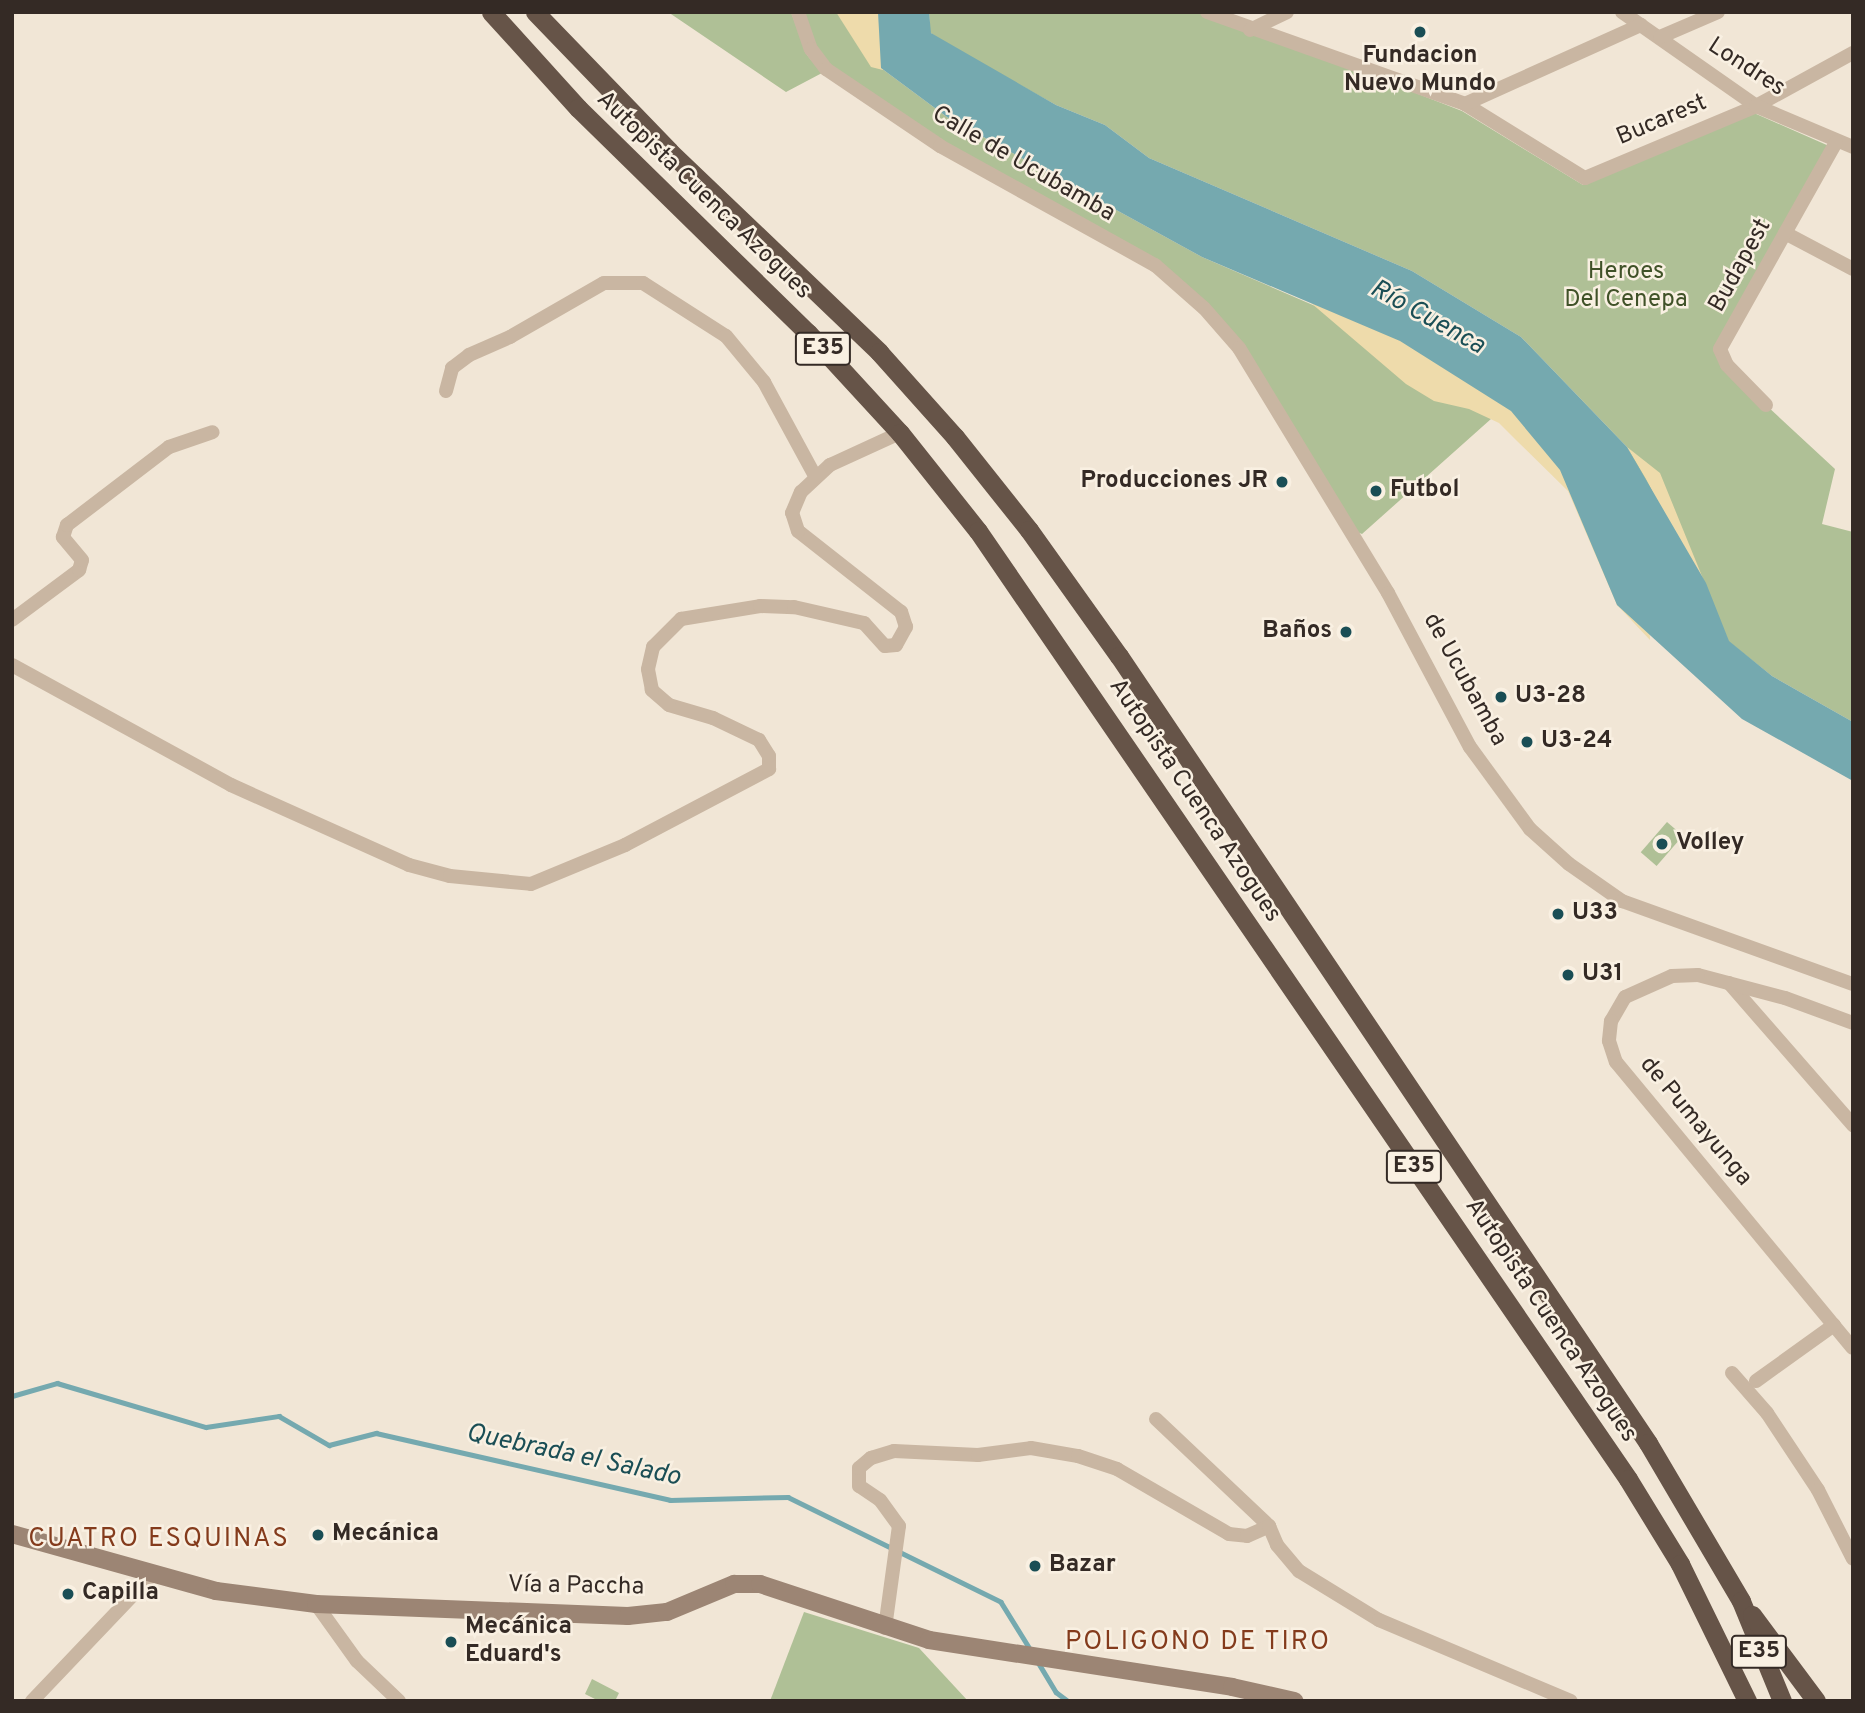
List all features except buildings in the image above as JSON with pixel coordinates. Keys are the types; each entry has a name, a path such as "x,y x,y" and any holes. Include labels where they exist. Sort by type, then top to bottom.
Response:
{"highway":[{"name":"Autopista Cuenca Azogues","path":"491,12 562,92 795,319 900,433 1035,610 1616,1461 1680,1564 1743,1695"},
{"name":"Autopista Cuenca Azogues","path":"535,12 669,151 879,352 1016,513 1119,656 1231,830 1614,1391 1741,1601 1782,1701"},
{"path":"1741,1601 1816,1701"}],"main road":[{"name":"Vía a Paccha","path":"12,1534 240,1597 316,1604 628,1616 667,1612 734,1584 760,1584 885,1628 1036,1659 1232,1686 1294,1701"}],"street":[{"name":"Calle de Ucubamba","path":"798,12 811,49 826,69 940,146 1155,265 1204,308 1239,348"},
{"path":"1207,12 1250,30 1465,104 1642,25"},
{"path":"1250,30 1287,12"},
{"name":"Londres","path":"1622,12 1756,106 1853,147"},
{"path":"1660,37 1718,12"},
{"name":"Bucarest","path":"1465,104 1586,178 1756,106 1853,53"},
{"name":"Budapest","path":"1766,405 1727,365 1720,349 1836,142"},
{"path":"1785,233 1853,269"},
{"path":"446,391 452,368 469,355 510,337 604,283 643,283 726,336 764,382 815,476"},
{"name":"de Ucubamba","path":"1239,348 1412,634 1471,747 1530,829 1569,864 1622,901 1853,984"},
{"path":"12,620 79,570 82,560 63,537 67,525 169,447 213,432"},
{"path":"12,665 231,785 410,866 450,876 531,884 625,845 769,769 769,756 759,740 713,718 669,705 652,690 648,669 653,647 681,619 760,606 794,607 864,623 885,646 896,645 906,627 901,612 794,524 792,513 801,492 815,476 838,460 900,433"},
{"name":"de Pumayunga","path":"1853,1023 1728,982 1698,975 1647,984 1625,997 1611,1021 1609,1041 1616,1062 1853,1348"},
{"path":"1728,982 1853,1125"},
{"path":"1756,1381 1834,1325"},
{"path":"1732,1373 1767,1413 1818,1490 1853,1559"},
{"path":"1156,1419 1269,1526 1277,1545 1299,1571 1379,1620 1572,1701"},
{"path":"885,1628 898,1533 897,1518 859,1486 858,1474 865,1462 894,1451 978,1455 1031,1448 1078,1456 1117,1469 1229,1534 1247,1536 1269,1526"},
{"path":"32,1701 153,1574"},
{"path":"316,1604 357,1661 399,1701"}],"green space":[{"path":"668,12 791,12 807,55 822,73 786,92"},
{"path":"798,12 878,12 881,68 947,117 1202,257 1519,394 1362,534 1350,529 1239,348 1155,265 1079,226 826,69"},
{"name":"Heroes Del Cenepa","path":"929,12 1207,12 1462,111 1583,185 1754,113 1829,146 1720,349 1766,405 1835,469 1822,524 1853,532 1853,722 1772,676 1728,641 1627,447 1521,337 1412,271 1149,158 1105,125 1056,105 939,40 930,32"},
{"name":"Volley","path":"1667,822 1683,836 1657,866 1641,852"},
{"path":"804,1612 919,1648 968,1701 770,1701"},
{"path":"592,1679 619,1693 615,1701 599,1701 585,1694"}],"sand":[{"path":"836,12 878,12 883,70 871,67"},
{"path":"1311,303 1327,304 1509,384 1649,605 1650,640 1617,605 1568,491 1499,423 1469,409 1434,401 1406,384"},
{"path":"1627,447 1660,473 1728,640 1646,479"}],"water":[{"name":"Río Cuenca","path":"878,12 929,12 931,33 1056,105 1105,125 1149,158 1412,271 1521,337 1627,447 1706,583 1729,641 1772,676 1853,722 1853,781 1742,719 1617,605 1560,470 1511,411 1400,341 1202,257 947,117 881,68"}],"waterway":[{"name":"Quebrada el Salado","path":"12,1396 57,1383 206,1427 279,1416 329,1445 376,1433 670,1500 788,1497 1001,1602 1032,1652"},
{"name":"Quebrada el Salado","path":"1038,1662 1056,1692 1068,1701"}],"place":[{"name":"Fundacion Nuevo Mundo","path":"1420,32"},
{"name":"Producciones JR","path":"1282,482"},
{"name":"Futbol","path":"1376,491"},
{"name":"Baños","path":"1346,632"},
{"name":"U3-28","path":"1501,697"},
{"name":"U3-24","path":"1527,742"},
{"name":"Volley","path":"1662,844"},
{"name":"U33","path":"1558,914"},
{"name":"U31","path":"1568,975"},
{"name":"Mecánica","path":"318,1535"},
{"name":"Bazar","path":"1035,1566"},
{"name":"Capilla","path":"68,1594"},
{"name":"Mecánica Eduard's","path":"451,1642"}],"district":[{"name":"CUATRO ESQUINAS","path":"159,1540"},
{"name":"POLIGONO DE TIRO","path":"1198,1643"}]}
